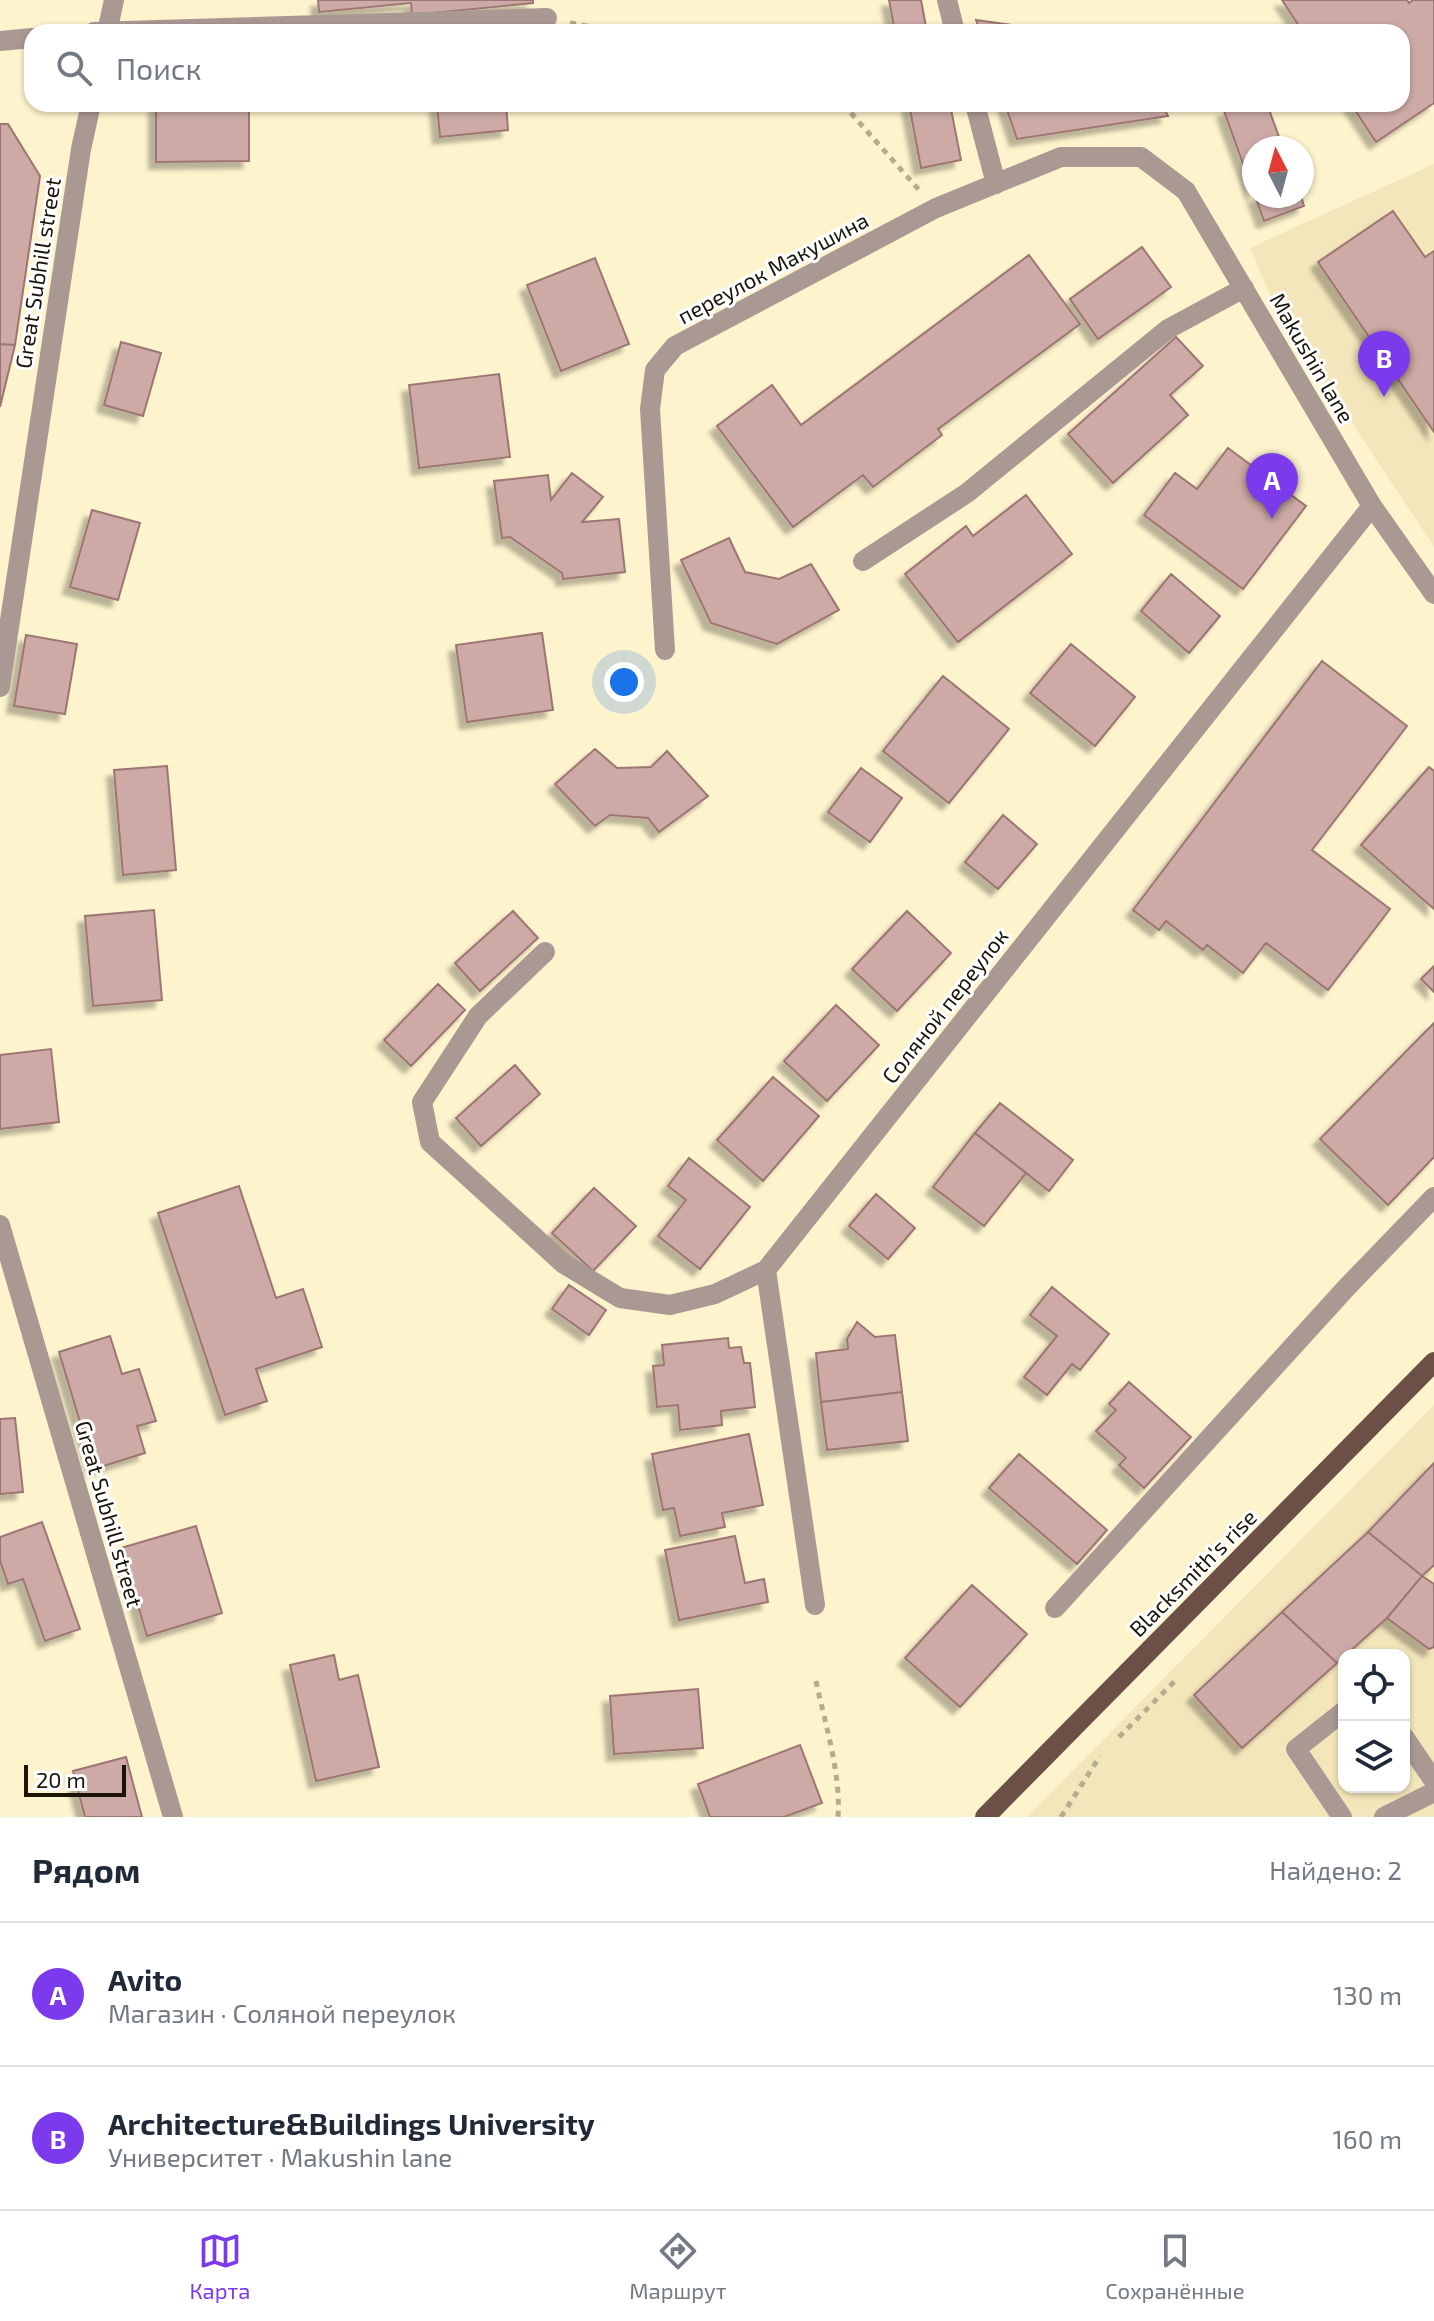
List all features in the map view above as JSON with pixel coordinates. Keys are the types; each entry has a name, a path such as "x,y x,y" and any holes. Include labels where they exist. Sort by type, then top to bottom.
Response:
{"main road":[{"name":"Blacksmith's rise","path":"985,1817 1434,1362"}],"street":[{"path":"106,24 114,0"},
{"path":"947,0 953,24"},
{"path":"357,24 547,18"},
{"path":"0,41 24,39"},
{"name":"Great Subhill street","path":"0,687 81,149 89,112"},
{"path":"977,112 996,184"},
{"name":"Makushin lane","path":"996,184 1061,157 1141,157 1186,191 1372,506 1434,594"},
{"name":"переулок Макушина","path":"665,650 650,409 655,370 675,346 936,208 996,184"},
{"path":"863,561 967,493 1168,329 1244,288"},
{"name":"Соляной переулок","path":"766,1270 1372,506"},
{"path":"545,952 478,1016 422,1102 430,1142 564,1264 620,1298 670,1305 715,1294 766,1270 815,1605"},
{"path":"1055,1608 1347,1287 1434,1197"},
{"name":"Great Subhill street","path":"0,1225 173,1817"},
{"path":"1338,1716 1296,1749 1342,1817"},
{"path":"1410,1746 1434,1781"},
{"path":"1384,1817 1434,1792"}],"path":[{"path":"547,18 578,24"},
{"path":"850,112 936,208"},
{"path":"1119,1737 1178,1678"},
{"path":"816,1681 832,1761 838,1817"},
{"path":"1061,1817 1100,1756"}],"shaded area":[{"path":"1434,164 1434,547 1274,305 1250,248"},
{"path":"1434,1405 1434,1817 1027,1817"}],"building":[{"path":"318,0 533,0 533,3 412,15 411,3 319,12"},
{"path":"889,0 921,0 926,24 894,24"},
{"path":"1282,0 1407,0 1409,3 1413,0 1434,0 1434,103 1376,142 1356,112 1410,112 1410,24 1298,24"},
{"path":"976,20 1005,24 977,24"},
{"path":"156,112 249,112 249,161 156,162"},
{"path":"438,112 507,112 508,130 440,137"},
{"path":"910,112 952,112 961,160 921,168"},
{"path":"1008,112 1166,112 1168,116 1017,139"},
{"path":"1224,112 1270,112 1279,136 1242,136 1242,161"},
{"path":"0,124 8,124 40,176 15,345 0,344"},
{"path":"1259,208 1299,208 1264,221"},
{"path":"1393,211 1425,257 1434,251 1434,432 1318,262"},
{"path":"1142,247 1171,287 1098,339 1070,299"},
{"path":"1029,255 1080,324 938,429 942,435 873,487 863,475 793,527 717,426 772,385 801,425"},
{"path":"595,258 629,344 561,371 527,285"},
{"path":"1176,337 1203,366 1170,395 1188,415 1113,483 1068,434"},
{"path":"121,342 161,353 143,416 104,405"},
{"path":"0,344 15,345 0,407"},
{"path":"499,374 510,457 419,468 409,385"},
{"path":"1228,448 1306,506 1243,589 1144,515 1175,473 1197,489"},
{"path":"572,473 603,497 582,522 619,519 625,572 563,579 562,573 510,537 502,538 494,481 548,475 551,500"},
{"path":"1026,495 1072,554 958,642 905,574 966,526 973,536"},
{"path":"92,510 140,523 118,600 70,587"},
{"path":"729,538 745,572 779,579 811,564 839,610 777,644 711,623 681,560"},
{"path":"1171,574 1220,616 1189,653 1141,611"},
{"path":"542,633 553,710 467,722 456,645"},
{"path":"26,635 77,644 65,714 14,706"},
{"path":"1071,644 1135,697 1095,746 1030,693"},
{"path":"1322,661 1407,726 1312,850 1390,909 1328,990 1266,943 1243,973 1207,945 1203,950 1166,921 1159,930 1133,910"},
{"path":"943,676 1009,729 949,803 883,751"},
{"path":"595,749 617,768 651,767 667,751 708,796 659,832 648,818 610,815 595,826 555,784"},
{"path":"167,766 176,870 123,875 114,770"},
{"path":"1429,767 1434,771 1434,909 1361,845"},
{"path":"861,768 902,798 870,842 828,812"},
{"path":"1003,815 1037,844 998,889 965,862"},
{"path":"154,910 162,1000 93,1006 85,916"},
{"path":"513,911 538,938 480,991 455,963"},
{"path":"907,911 951,953 897,1011 852,969"},
{"path":"1434,966 1434,992 1421,979"},
{"path":"438,984 465,1010 411,1066 384,1040"},
{"path":"836,1005 879,1045 827,1101 784,1061"},
{"path":"1434,1023 1434,1157 1388,1205 1320,1139"},
{"path":"51,1049 59,1122 0,1129 0,1055"},
{"path":"515,1065 540,1094 481,1146 456,1118"},
{"path":"773,1077 819,1116 763,1181 717,1140"},
{"path":"1000,1103 1073,1160 1049,1191 975,1133"},
{"path":"975,1133 1026,1173 984,1226 933,1187"},
{"path":"689,1158 750,1207 700,1269 658,1236 686,1200 668,1186"},
{"path":"239,1186 276,1298 303,1289 322,1347 256,1369 267,1401 225,1415 158,1213"},
{"path":"594,1188 636,1226 593,1271 552,1233"},
{"path":"876,1194 915,1228 888,1259 849,1226"},
{"path":"569,1285 606,1310 589,1335 552,1309"},
{"path":"1052,1287 1109,1334 1080,1370 1072,1364 1047,1395 1024,1377 1057,1336 1030,1315"},
{"path":"857,1322 875,1337 895,1335 902,1392 821,1402 816,1353 848,1349 847,1339"},
{"path":"110,1336 122,1374 139,1369 156,1421 137,1426 145,1453 94,1469 59,1352"},
{"path":"728,1338 729,1348 741,1347 744,1363 750,1363 755,1407 721,1411 722,1425 680,1430 678,1405 657,1407 653,1366 664,1365 662,1345"},
{"path":"1129,1382 1191,1437 1144,1488 1119,1465 1126,1458 1096,1431 1116,1410 1109,1404"},
{"path":"902,1392 908,1441 827,1450 821,1402"},
{"path":"15,1418 23,1492 0,1494 0,1419"},
{"path":"749,1434 763,1505 722,1513 725,1527 680,1536 674,1508 663,1510 652,1454"},
{"path":"1019,1454 1107,1530 1077,1564 989,1488"},
{"path":"1434,1463 1434,1565 1422,1576 1368,1532"},
{"path":"42,1522 80,1629 45,1641 23,1579 8,1584 0,1561 0,1537"},
{"path":"196,1526 222,1613 147,1636 121,1548"},
{"path":"1368,1532 1422,1576 1387,1618 1353,1649 1338,1649 1337,1663 1282,1612"},
{"path":"735,1536 745,1583 764,1579 768,1602 679,1620 665,1550"},
{"path":"1422,1576 1434,1584 1434,1647 1429,1649 1387,1618"},
{"path":"972,1585 1027,1634 960,1707 905,1658"},
{"path":"1282,1612 1337,1663 1242,1748 1194,1695"},
{"path":"334,1655 339,1680 358,1675 379,1767 316,1781 290,1665"},
{"path":"698,1689 703,1748 614,1754 610,1696"},
{"path":"800,1745 822,1803 784,1817 710,1817 698,1784"},
{"path":"126,1757 142,1817 85,1817 73,1771"}],"place":[{"name":"Architecture&Buildings University","path":"1384,397"},
{"name":"Avito","path":"1272,519"}]}
